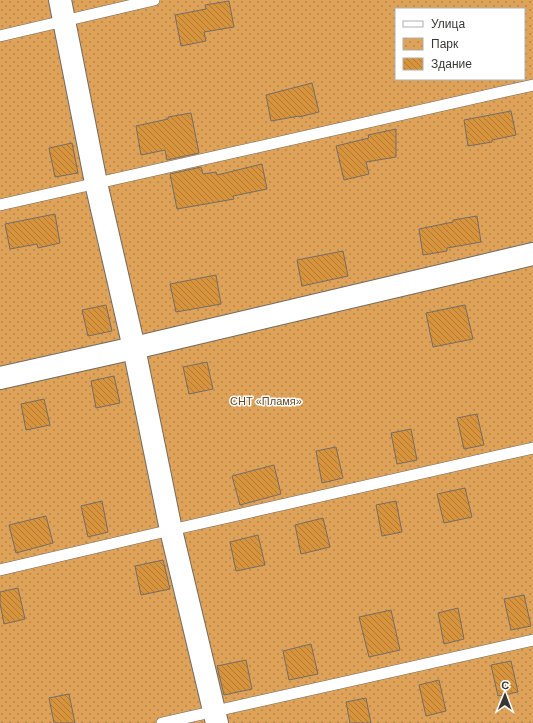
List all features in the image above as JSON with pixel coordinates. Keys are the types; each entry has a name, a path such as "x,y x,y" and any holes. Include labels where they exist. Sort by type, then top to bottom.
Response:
{"street":[{"path":"62,10 96,183 134,348 172,530 215,717"},
{"path":"0,378 533,254"}],"lane":[{"path":"0,36 62,10 154,0"},
{"path":"0,205 533,85"},
{"path":"0,570 533,448"},
{"path":"162,723 215,717 533,640"}],"green space":[{"name":"СНТ «Пламя»","path":"0,0 533,0 533,723 0,723"}],"building":[{"path":"229,1 234,27 204,32 206,41 181,46 175,15 206,9 205,5"},
{"path":"312,83 319,112 299,117 271,121 266,95"},
{"path":"511,111 516,135 492,140 492,142 468,146 464,120"},
{"path":"191,113 199,153 167,160 165,150 141,155 136,126 168,119 168,117"},
{"path":"396,129 396,157 366,162 369,174 344,180 336,146 369,138 368,135"},
{"path":"72,143 78,173 55,177 49,148"},
{"path":"262,164 267,189 233,196 234,199 177,209 170,174 201,167 203,174 216,172 217,175"},
{"path":"55,214 60,243 38,248 37,244 10,249 5,224"},
{"path":"477,216 481,242 447,248 447,251 423,255 419,229 453,222 453,220"},
{"path":"343,251 348,276 302,286 297,260"},
{"path":"216,275 221,304 176,312 170,284"},
{"path":"106,305 112,331 88,336 82,310"},
{"path":"465,305 473,339 433,347 426,313"},
{"path":"207,362 213,389 189,394 183,367"},
{"path":"114,376 120,403 96,408 91,381"},
{"path":"44,399 50,425 26,430 21,404"},
{"path":"477,414 484,445 464,449 457,418"},
{"path":"411,429 417,460 397,464 391,433"},
{"path":"336,447 343,478 322,483 316,451"},
{"path":"274,465 281,494 240,505 232,476"},
{"path":"465,488 472,517 444,523 437,494"},
{"path":"102,501 108,532 88,537 81,506"},
{"path":"396,501 402,532 382,536 376,505"},
{"path":"46,516 53,543 16,553 9,525"},
{"path":"323,518 330,547 301,554 295,525"},
{"path":"258,535 265,565 236,571 230,542"},
{"path":"163,560 170,589 141,595 135,566"},
{"path":"18,588 25,619 4,624 0,603 0,592"},
{"path":"524,595 531,626 511,630 504,599"},
{"path":"458,608 464,639 444,644 438,613"},
{"path":"391,610 400,650 369,657 359,617"},
{"path":"311,644 318,674 289,680 283,651"},
{"path":"246,660 252,689 224,695 217,666"},
{"path":"511,661 518,692 498,696 491,665"},
{"path":"439,680 446,711 426,716 419,685"},
{"path":"69,694 75,723 54,723 49,698"},
{"path":"366,698 371,723 350,723 346,702"}]}
